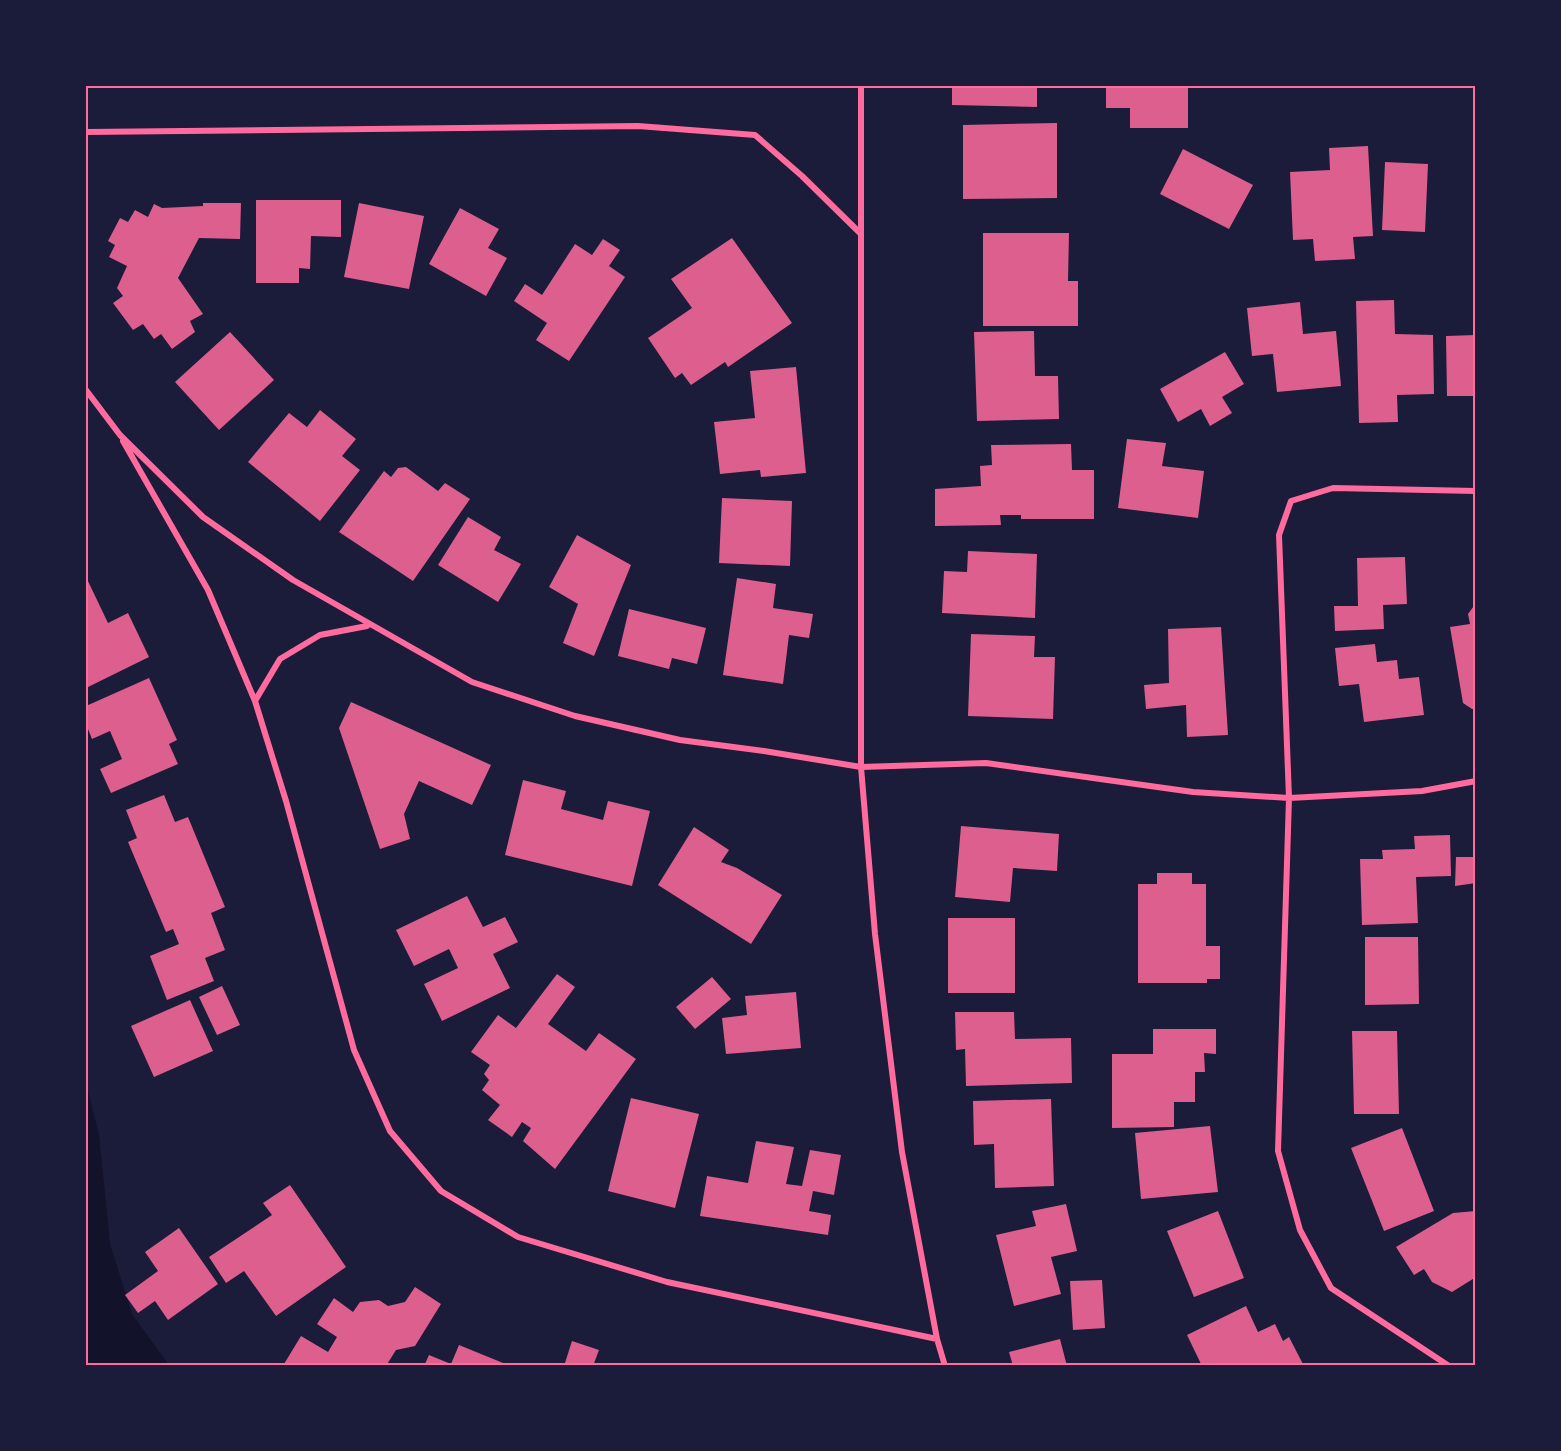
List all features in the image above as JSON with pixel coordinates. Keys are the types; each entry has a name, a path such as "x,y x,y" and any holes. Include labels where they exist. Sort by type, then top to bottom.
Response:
{"street":[{"path":"861,86 861,767 875,934 902,1152 937,1339 945,1365"},
{"path":"86,132 638,126 755,135 802,176 860,233"},
{"path":"86,390 120,435 208,590 255,701 286,801 354,1050 390,1131 441,1191 518,1237 667,1282 937,1339"},
{"path":"120,435 203,516 293,580 368,626 472,682 575,716 680,740 861,767 986,764 1193,792 1289,798 1422,791 1476,781"},
{"path":"1449,1365 1331,1288 1296,1219 1278,1151 1289,798 1279,535 1291,501 1333,488 1476,491"},
{"path":"255,701 280,659 320,635 368,626"}],"shaded area":[{"path":"86,1083 99,1135 110,1244 132,1314 169,1365 86,1365"}],"building":[{"path":"952,86 1037,86 1037,107 952,105"},
{"path":"1106,86 1188,86 1188,128 1130,128 1130,108 1106,108"},
{"path":"1057,123 1057,198 963,199 963,125"},
{"path":"1368,146 1373,236 1353,237 1355,259 1315,261 1313,239 1293,240 1290,172 1330,170 1329,148"},
{"path":"1183,149 1253,185 1229,229 1160,194"},
{"path":"1385,162 1428,164 1425,232 1382,230"},
{"path":"256,200 341,200 341,237 311,236 310,269 299,268 299,283 256,283"},
{"path":"203,203 241,203 240,239 199,238 178,278 203,314 190,321 195,332 172,349 161,334 154,339 143,324 133,330 113,303 123,296 117,288 127,266 109,257 115,245 108,241 120,218 128,222 135,210 148,217 154,204 162,208 203,206"},
{"path":"359,203 424,216 409,289 344,277"},
{"path":"460,208 499,229 488,248 507,258 486,296 429,264"},
{"path":"983,233 1069,233 1068,281 1078,281 1078,326 983,326"},
{"path":"732,238 792,323 728,367 725,362 691,385 682,373 675,378 648,338 692,308 671,279"},
{"path":"603,239 620,250 609,266 625,277 569,361 536,340 547,323 514,301 525,284 542,295 575,244 592,255"},
{"path":"1394,300 1395,334 1433,335 1434,394 1397,395 1398,422 1359,423 1356,301"},
{"path":"1300,302 1303,334 1336,331 1341,386 1277,392 1273,354 1252,356 1247,308"},
{"path":"1034,331 1035,376 1058,376 1059,419 977,421 974,332"},
{"path":"230,332 274,380 219,430 175,382"},
{"path":"1476,335 1476,396 1447,396 1446,336"},
{"path":"1225,352 1244,384 1222,397 1232,413 1210,426 1201,409 1178,422 1160,389"},
{"path":"796,367 806,473 761,477 760,470 720,474 714,422 755,418 750,371"},
{"path":"320,410 356,439 342,456 360,470 320,521 248,462 289,413 307,427"},
{"path":"1127,439 1166,443 1162,466 1204,471 1198,518 1118,508"},
{"path":"1071,444 1072,470 1094,470 1094,519 1021,519 1021,515 1000,515 1001,525 935,526 935,489 981,486 980,466 992,465 991,445"},
{"path":"406,467 438,491 445,483 470,499 413,581 339,532 384,471 391,477 398,468"},
{"path":"722,498 792,501 790,566 719,563"},
{"path":"468,517 501,537 494,550 521,564 498,602 438,565"},
{"path":"577,535 631,565 594,656 563,643 578,604 549,587"},
{"path":"968,551 1037,554 1035,618 942,613 944,571 967,572"},
{"path":"1405,557 1407,604 1383,605 1384,629 1335,631 1334,606 1358,606 1357,558"},
{"path":"737,578 776,584 773,608 813,614 809,638 789,635 783,684 723,675"},
{"path":"87,579 108,623 128,613 149,657 86,688"},
{"path":"1476,603 1476,709 1472,709 1463,703 1450,627 1470,624 1468,614"},
{"path":"629,609 706,628 697,664 672,658 669,669 618,656"},
{"path":"1221,627 1228,735 1187,737 1186,705 1146,709 1144,685 1169,683 1168,629"},
{"path":"971,634 1035,636 1034,657 1055,657 1053,719 968,716"},
{"path":"1375,644 1377,662 1397,660 1399,679 1419,677 1424,715 1364,722 1359,684 1339,686 1335,648"},
{"path":"149,678 177,740 169,744 178,764 111,793 100,769 122,759 110,731 92,739 86,724 86,706"},
{"path":"351,702 491,765 472,805 419,781 404,814 410,839 380,849 339,728"},
{"path":"523,780 566,791 561,809 603,820 608,801 650,811 632,886 505,855"},
{"path":"164,795 175,822 188,817 225,907 211,913 225,950 205,958 214,981 167,1000 150,956 179,944 173,929 166,932 128,842 137,838 126,810"},
{"path":"961,826 1059,834 1057,871 1013,868 1010,902 955,897"},
{"path":"694,827 729,850 721,862 737,868 782,895 751,944 658,885"},
{"path":"1450,835 1451,876 1416,877 1418,923 1362,925 1360,859 1383,859 1382,850 1415,849 1414,836"},
{"path":"1456,857 1476,857 1476,883 1455,886"},
{"path":"1157,873 1192,873 1192,884 1206,884 1206,946 1220,946 1220,979 1207,979 1207,983 1138,983 1138,884 1157,884"},
{"path":"467,896 483,927 505,917 518,942 493,954 510,988 442,1021 424,984 458,968 449,949 414,966 396,930"},
{"path":"948,918 1015,918 1015,993 948,993"},
{"path":"1365,937 1418,937 1419,1004 1365,1005"},
{"path":"557,974 575,987 548,1024 586,1051 599,1033 636,1059 555,1169 523,1141 531,1128 522,1122 512,1137 488,1120 500,1105 482,1090 489,1080 484,1074 490,1065 471,1052 498,1015 516,1028"},
{"path":"712,977 731,999 695,1029 676,1007"},
{"path":"222,986 240,1025 217,1035 199,997"},
{"path":"796,992 801,1048 726,1054 722,1018 747,1015 745,996"},
{"path":"190,1000 213,1051 154,1077 131,1026"},
{"path":"955,1012 1014,1012 1015,1039 1071,1038 1072,1083 966,1086 965,1049 956,1050"},
{"path":"1153,1029 1216,1029 1216,1054 1204,1053 1205,1072 1195,1072 1195,1102 1174,1102 1174,1127 1112,1128 1112,1054 1153,1054"},
{"path":"1352,1031 1397,1031 1399,1114 1354,1114"},
{"path":"631,1098 699,1114 675,1208 608,1191"},
{"path":"1051,1099 1054,1186 995,1188 994,1144 974,1145 973,1101"},
{"path":"1210,1126 1218,1192 1141,1199 1135,1133"},
{"path":"1402,1128 1434,1211 1384,1231 1351,1148"},
{"path":"756,1141 794,1147 786,1184 802,1186 810,1150 841,1155 834,1195 813,1191 809,1211 831,1215 828,1235 700,1216 707,1176 748,1183"},
{"path":"290,1185 346,1267 276,1316 244,1271 226,1283 209,1257 272,1215 263,1203"},
{"path":"1066,1204 1077,1251 1051,1257 1061,1294 1014,1306 996,1235 1036,1226 1032,1211"},
{"path":"1218,1211 1244,1278 1194,1297 1167,1231"},
{"path":"1476,1211 1476,1277 1452,1292 1432,1282 1424,1269 1414,1275 1396,1247 1453,1213"},
{"path":"179,1228 218,1284 168,1320 155,1301 138,1313 125,1295 158,1271 145,1252"},
{"path":"1102,1280 1105,1328 1073,1330 1070,1281"},
{"path":"415,1287 441,1304 415,1346 396,1350 386,1366 284,1364 301,1336 328,1352 337,1337 317,1324 334,1298 353,1312 360,1302 379,1300 388,1306 405,1302"},
{"path":"1246,1306 1258,1332 1275,1324 1283,1341 1289,1337 1304,1366 1202,1366 1187,1335"},
{"path":"1060,1339 1067,1366 1013,1366 1009,1352"},
{"path":"572,1341 599,1350 593,1366 564,1366"},
{"path":"459,1345 508,1366 424,1366 429,1355 451,1364"}]}
